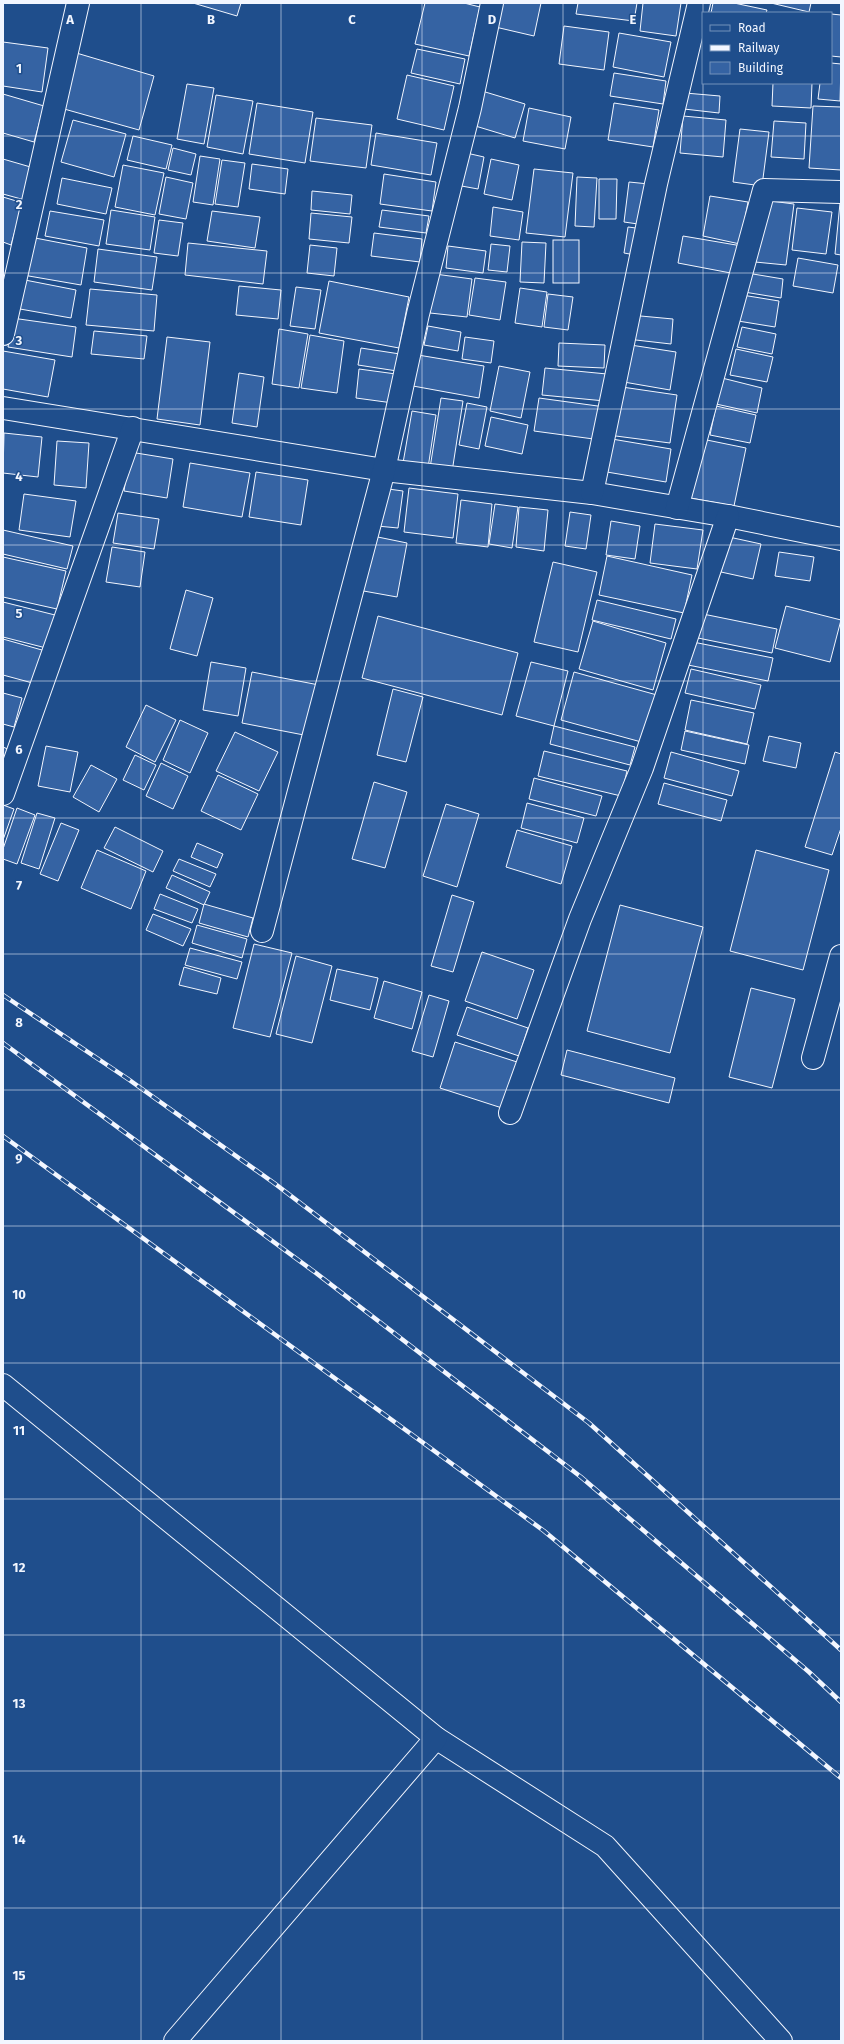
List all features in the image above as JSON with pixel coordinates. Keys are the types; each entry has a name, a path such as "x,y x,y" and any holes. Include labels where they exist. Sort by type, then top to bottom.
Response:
{"street":[{"path":"3,334 78,3"},
{"path":"262,931 384,470 418,314 470,108 492,3"},
{"path":"592,493 656,184 699,3"},
{"path":"677,508 764,190 841,192"},
{"path":"3,408 384,470 592,493 728,516 841,539"},
{"path":"3,794 133,428"},
{"path":"510,1113 580,918 642,768 728,516"},
{"path":"813,1058 841,956"},
{"path":"3,1385 436,1738 605,1846 781,2041"},
{"path":"175,2041 436,1738"}],"building":[{"path":"193,3 241,3 237,16"},
{"path":"425,3 464,3 480,7 469,56 415,44"},
{"path":"496,3 541,3 534,36 491,26"},
{"path":"578,3 637,3 634,21 576,14"},
{"path":"643,3 681,3 676,36 640,31"},
{"path":"713,3 734,3 767,10 766,12 711,12"},
{"path":"771,3 811,3 809,12"},
{"path":"832,14 841,15 841,57 832,56"},
{"path":"564,26 609,32 604,70 559,64"},
{"path":"619,33 671,42 664,77 613,67"},
{"path":"3,42 48,48 42,92 3,86"},
{"path":"417,49 465,59 460,84 411,73"},
{"path":"73,52 154,76 139,130 57,107"},
{"path":"832,63 841,64 840,101 818,99 820,84 832,84"},
{"path":"614,73 666,81 663,104 610,96"},
{"path":"407,75 454,86 444,130 397,119"},
{"path":"187,84 214,88 204,144 177,139"},
{"path":"773,84 812,84 811,108 772,106"},
{"path":"482,91 525,104 515,138 472,125"},
{"path":"685,93 720,96 719,113 684,109"},
{"path":"3,94 44,106 34,142 3,133"},
{"path":"216,95 253,101 243,154 207,147"},
{"path":"257,103 313,112 305,163 249,154"},
{"path":"614,103 659,110 653,147 608,140"},
{"path":"813,106 841,107 841,170 809,168"},
{"path":"529,108 571,117 565,149 523,141"},
{"path":"683,116 726,120 723,157 680,153"},
{"path":"316,118 372,125 366,168 310,161"},
{"path":"73,120 126,134 114,177 61,162"},
{"path":"774,121 806,123 804,159 771,157"},
{"path":"740,129 769,132 762,186 733,182"},
{"path":"376,133 437,143 431,175 371,165"},
{"path":"133,136 172,145 166,169 127,160"},
{"path":"173,148 196,154 191,175 168,170"},
{"path":"462,152 484,157 478,189 456,185"},
{"path":"200,156 220,159 213,205 193,202"},
{"path":"3,159 34,168 25,200 3,194"},
{"path":"491,159 519,165 512,200 484,194"},
{"path":"222,160 245,163 238,207 215,204"},
{"path":"252,164 288,169 285,194 249,189"},
{"path":"123,165 164,173 155,215 115,207"},
{"path":"534,169 573,173 565,237 526,233"},
{"path":"384,174 436,182 432,211 380,204"},
{"path":"166,177 193,183 186,219 159,214"},
{"path":"577,177 597,178 594,227 575,226"},
{"path":"62,178 112,188 106,214 57,204"},
{"path":"599,179 617,179 616,219 599,219"},
{"path":"629,182 649,184 645,225 624,222"},
{"path":"312,191 352,195 350,214 311,210"},
{"path":"710,196 748,202 740,244 703,236"},
{"path":"3,197 23,203 11,245 3,242"},
{"path":"763,200 794,204 786,265 755,262"},
{"path":"841,203 841,255 835,254"},
{"path":"493,207 523,212 519,240 490,236"},
{"path":"797,208 832,212 826,254 792,250"},
{"path":"111,210 155,217 150,250 106,244"},
{"path":"382,210 429,216 426,233 379,227"},
{"path":"50,211 104,220 99,246 45,236"},
{"path":"212,211 260,217 255,248 207,241"},
{"path":"311,213 352,217 349,243 309,239"},
{"path":"159,220 183,223 178,256 154,253"},
{"path":"628,227 644,229 641,256 624,253"},
{"path":"374,233 422,239 420,262 371,256"},
{"path":"683,236 742,246 736,274 678,263"},
{"path":"30,237 87,248 81,285 23,275"},
{"path":"553,240 579,240 579,283 553,283"},
{"path":"522,242 546,243 544,283 520,282"},
{"path":"188,243 267,251 263,284 185,275"},
{"path":"491,244 510,246 507,272 488,270"},
{"path":"310,245 337,248 334,276 307,273"},
{"path":"448,246 486,251 483,273 446,268"},
{"path":"98,249 157,257 152,290 94,282"},
{"path":"798,258 838,265 833,293 793,286"},
{"path":"747,273 783,279 781,298 744,292"},
{"path":"435,274 472,279 467,317 430,313"},
{"path":"475,278 506,282 500,320 469,315"},
{"path":"25,280 76,290 71,318 20,309"},
{"path":"329,281 409,297 399,348 319,333"},
{"path":"239,286 281,290 278,319 236,315"},
{"path":"296,287 321,290 315,329 290,326"},
{"path":"520,288 547,292 542,327 515,323"},
{"path":"90,289 157,295 154,331 86,325"},
{"path":"548,294 573,297 568,330 544,327"},
{"path":"742,295 779,301 775,327 738,321"},
{"path":"630,315 673,319 671,344 627,339"},
{"path":"12,318 76,327 72,357 8,347"},
{"path":"428,326 461,332 458,351 424,345"},
{"path":"742,327 776,334 772,354 737,347"},
{"path":"279,329 308,334 299,388 272,384"},
{"path":"94,331 147,336 144,359 91,354"},
{"path":"310,335 344,341 337,393 301,388"},
{"path":"167,337 210,342 200,425 157,419"},
{"path":"465,337 494,341 491,363 462,359"},
{"path":"559,343 605,345 604,368 558,366"},
{"path":"624,344 676,352 670,390 618,381"},
{"path":"361,348 400,354 397,371 358,365"},
{"path":"736,349 773,357 767,382 730,375"},
{"path":"3,351 55,360 48,397 3,389"},
{"path":"418,355 484,366 479,398 413,386"},
{"path":"499,366 530,372 521,418 490,411"},
{"path":"545,368 607,374 605,401 542,395"},
{"path":"359,369 396,374 393,403 356,398"},
{"path":"239,373 264,377 257,427 232,423"},
{"path":"722,378 762,388 757,413 716,404"},
{"path":"615,386 677,395 670,443 608,435"},
{"path":"441,398 463,401 452,472 430,468"},
{"path":"539,398 605,407 601,440 534,431"},
{"path":"467,403 487,407 479,449 459,445"},
{"path":"716,406 756,415 750,443 710,435"},
{"path":"412,411 436,415 428,468 403,463"},
{"path":"491,417 528,425 522,454 485,446"},
{"path":"4,433 42,437 38,477 3,473"},
{"path":"606,438 671,449 666,482 601,471"},
{"path":"697,438 746,448 734,506 685,497"},
{"path":"57,441 89,443 86,488 54,485"},
{"path":"130,452 173,459 167,498 124,491"},
{"path":"190,463 250,473 242,517 183,507"},
{"path":"256,472 308,480 301,525 249,517"},
{"path":"381,488 403,491 398,528 377,526"},
{"path":"409,488 458,494 453,538 404,532"},
{"path":"24,494 76,501 70,537 19,530"},
{"path":"461,500 492,504 488,547 456,543"},
{"path":"495,504 518,507 512,548 489,544"},
{"path":"519,507 548,510 544,551 516,547"},
{"path":"570,512 591,515 586,549 565,546"},
{"path":"118,513 159,519 154,549 113,543"},
{"path":"611,521 640,526 635,559 606,555"},
{"path":"655,524 703,530 697,569 650,563"},
{"path":"3,530 73,546 67,569 3,554"},
{"path":"368,535 407,543 397,597 358,590"},
{"path":"729,537 761,544 753,579 721,572"},
{"path":"112,547 145,552 140,587 106,582"},
{"path":"779,552 814,557 810,581 775,576"},
{"path":"607,556 692,575 684,613 599,595"},
{"path":"3,557 66,571 57,609 3,597"},
{"path":"553,562 597,572 578,652 534,642"},
{"path":"186,590 213,598 197,656 170,649"},
{"path":"597,600 676,619 671,639 592,620"},
{"path":"3,602 59,616 50,649 3,637"},
{"path":"786,606 841,620 830,662 775,648"},
{"path":"698,613 777,629 772,653 693,637"},
{"path":"378,616 518,653 502,715 362,678"},
{"path":"593,621 666,643 653,690 579,669"},
{"path":"3,639 49,652 40,685 3,675"},
{"path":"693,642 773,658 768,681 688,665"},
{"path":"211,662 246,668 238,716 203,710"},
{"path":"531,662 568,671 554,726 516,716"},
{"path":"691,669 761,685 755,709 685,693"},
{"path":"252,672 319,685 309,736 242,723"},
{"path":"574,672 657,695 645,743 561,720"},
{"path":"393,689 423,697 406,762 377,755"},
{"path":"3,693 22,698 14,727 3,724"},
{"path":"691,700 754,713 747,744 685,730"},
{"path":"146,705 176,720 155,762 126,747"},
{"path":"180,720 208,733 190,773 163,760"},
{"path":"554,726 635,747 630,765 550,744"},
{"path":"685,731 749,745 745,764 681,750"},
{"path":"235,732 278,752 259,791 216,771"},
{"path":"769,736 801,743 796,768 763,761"},
{"path":"46,746 78,752 70,792 38,786"},
{"path":"3,747 10,750 3,766"},
{"path":"544,751 627,771 621,796 538,776"},
{"path":"671,752 739,771 732,796 664,778"},
{"path":"835,752 841,754 841,828 832,855 805,847"},
{"path":"135,755 156,765 144,790 123,780"},
{"path":"161,763 188,776 173,809 146,796"},
{"path":"91,765 117,779 99,812 73,797"},
{"path":"218,775 258,794 241,830 201,811"},
{"path":"534,778 602,796 596,816 529,799"},
{"path":"374,782 407,792 385,868 352,859"},
{"path":"664,783 727,800 721,821 658,804"},
{"path":"527,803 584,818 577,843 521,828"},
{"path":"446,804 479,814 457,887 423,876"},
{"path":"3,805 14,809 3,840"},
{"path":"17,808 35,815 17,864 3,859 3,849"},
{"path":"37,813 55,818 39,869 21,863"},
{"path":"61,823 79,830 58,881 40,874"},
{"path":"115,827 163,851 153,872 104,848"},
{"path":"517,830 572,846 561,884 506,867"},
{"path":"197,843 223,854 217,868 191,857"},
{"path":"97,850 146,871 131,909 81,888"},
{"path":"756,850 829,870 803,970 730,951"},
{"path":"179,859 216,874 210,887 173,871"},
{"path":"172,875 210,892 204,905 166,888"},
{"path":"160,894 198,909 192,923 154,909"},
{"path":"452,895 474,902 453,972 431,966"},
{"path":"204,904 253,918 248,937 199,923"},
{"path":"620,905 703,927 670,1053 587,1031"},
{"path":"153,914 191,929 183,946 146,930"},
{"path":"197,925 247,939 242,958 192,943"},
{"path":"254,944 292,953 270,1037 233,1028"},
{"path":"190,948 242,962 237,979 185,965"},
{"path":"482,952 534,970 517,1019 465,1001"},
{"path":"296,956 332,966 312,1043 276,1034"},
{"path":"184,967 221,978 217,994 179,985"},
{"path":"337,969 378,978 370,1010 330,1000"},
{"path":"384,981 422,992 412,1029 374,1018"},
{"path":"751,988 795,999 772,1088 729,1077"},
{"path":"429,995 449,1001 433,1057 412,1051"},
{"path":"467,1007 528,1028 519,1056 457,1035"},
{"path":"455,1042 517,1062 502,1108 440,1088"},
{"path":"567,1050 675,1078 669,1103 561,1075"}],"railway":[{"path":"3,995 128,1079 274,1183 589,1423 841,1650"},
{"path":"3,1043 316,1273 581,1477 809,1672 841,1702"},
{"path":"3,1136 544,1531 841,1778"}]}
